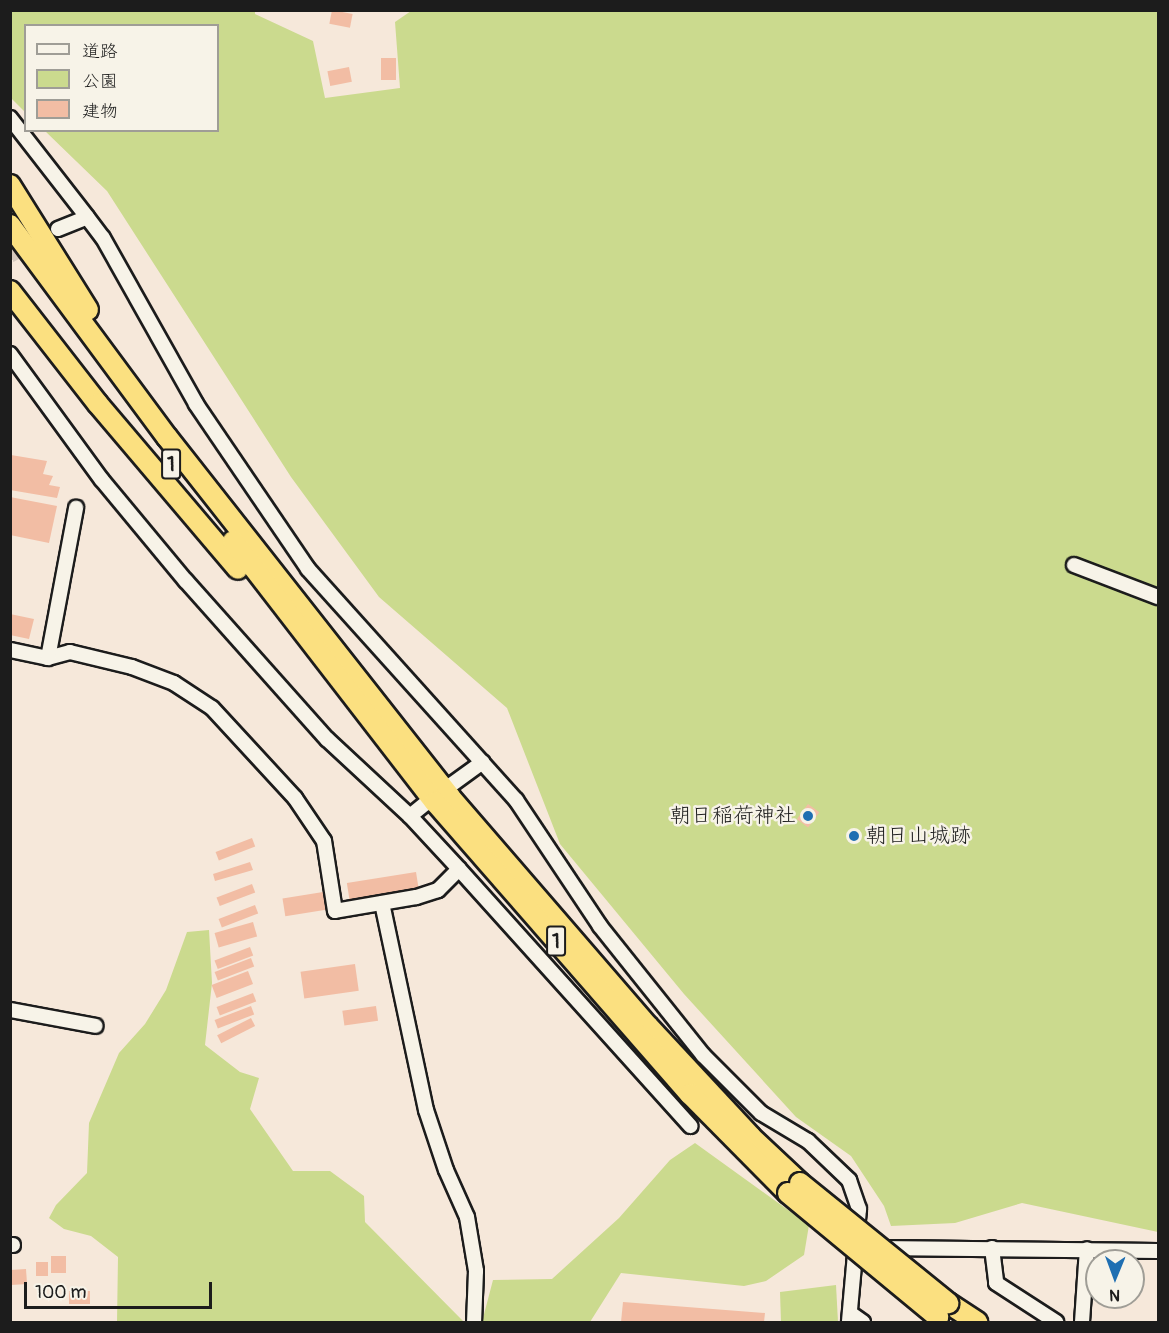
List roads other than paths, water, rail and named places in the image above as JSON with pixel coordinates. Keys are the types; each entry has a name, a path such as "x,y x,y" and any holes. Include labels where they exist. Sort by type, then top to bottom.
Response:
{"highway":[{"path":"10,185 180,453"},
{"path":"10,225 180,453 450,797 648,1026 751,1137 794,1188"},
{"name":"1","path":"10,247 156,444 435,802 630,1026 741,1149 794,1188 944,1314"},
{"path":"10,291 98,404 241,572 338,676"},
{"path":"944,1314 977,1323"}],"street":[{"path":"10,118 103,238 196,404 308,569 516,800 600,926 703,1055 761,1113 808,1141 849,1180 859,1209 849,1318 863,1323"},
{"path":"58,229 87,217"},
{"path":"10,354 102,480 186,581 327,739 410,816 690,1126"},
{"path":"48,658 76,508"},
{"path":"1074,565 1158,597"},
{"path":"10,650 48,658 69,652 132,667 174,683 212,708 295,798 324,841 335,911 438,890 459,870"},
{"path":"451,785 483,762"},
{"path":"410,816 425,804"},
{"path":"382,903 426,1110 446,1170 467,1217 476,1271 474,1323"},
{"path":"10,1010 96,1026"},
{"path":"856,1248 1087,1249"},
{"path":"992,1248 996,1283 1056,1323"},
{"path":"1082,1323 1085,1279"}],"tunnel":[{"path":"10,256 58,229"}],"place":[{"name":"朝日稲荷神社","path":"808,816"},
{"name":"朝日山城跡","path":"854,836"}]}
